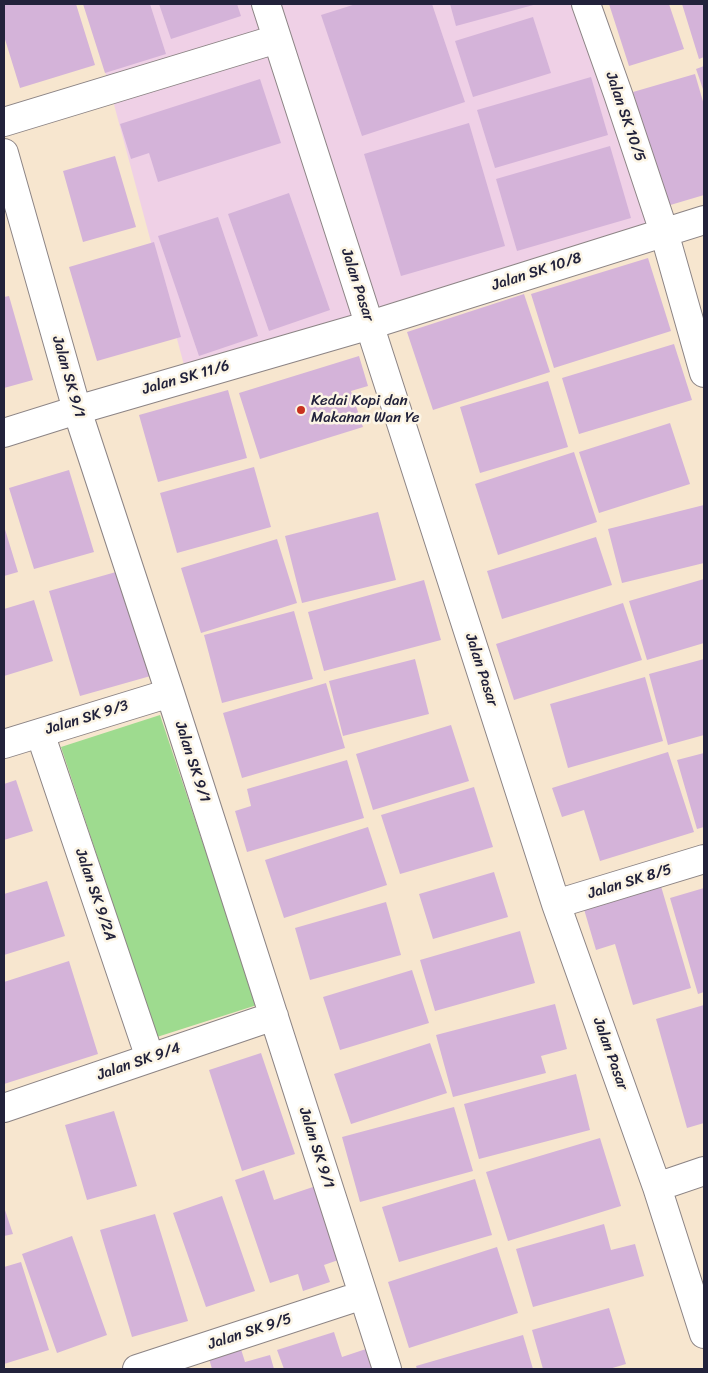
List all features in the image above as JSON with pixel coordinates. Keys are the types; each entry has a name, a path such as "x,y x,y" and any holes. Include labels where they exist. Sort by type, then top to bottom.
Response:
{"street":[{"name":"Jalan Pasar","path":"266,4 556,904 657,1187 704,1334"},
{"name":"Jalan SK 10/5","path":"586,4 664,232 704,373"},
{"path":"4,122 277,38"},
{"name":"Jalan SK 9/1","path":"4,153 77,410 387,1369"},
{"name":"Jalan SK 10/8","path":"370,325 704,220"},
{"name":"Jalan SK 11/6","path":"4,433 370,325"},
{"name":"Jalan SK 9/3","path":"4,744 170,693"},
{"name":"Jalan SK 9/2A","path":"40,733 150,1058"},
{"name":"Jalan SK 8/5","path":"556,904 704,859"},
{"name":"Jalan SK 9/4","path":"4,1108 274,1016"},
{"path":"657,1187 704,1171"},
{"name":"Jalan SK 9/5","path":"136,1369 364,1295"}],"shaded area":[{"path":"87,4 582,4 652,231 184,365"}],"green space":[{"path":"160,715 257,1005 157,1037 61,747"}],"building":[{"path":"4,4 76,4 95,65 20,88 4,36"},
{"path":"83,4 150,4 166,54 105,73"},
{"path":"159,4 237,4 241,16 171,39"},
{"path":"356,4 432,4 465,102 362,136 321,15"},
{"path":"450,4 537,4 456,26"},
{"path":"609,4 669,4 684,49 629,66"},
{"path":"682,4 704,4 704,57 699,59"},
{"path":"533,17 551,73 473,97 455,41"},
{"path":"704,66 704,92 696,69"},
{"path":"695,74 704,105 704,195 667,206 633,92"},
{"path":"591,77 608,135 495,168 477,110"},
{"path":"260,79 281,143 158,182 149,153 131,159 120,124"},
{"path":"469,123 505,246 401,276 364,154"},
{"path":"610,146 631,218 517,251 496,179"},
{"path":"115,156 136,227 83,242 63,171"},
{"path":"289,193 330,310 269,331 228,214"},
{"path":"218,217 258,336 199,356 158,236"},
{"path":"154,242 181,337 97,361 69,267"},
{"path":"648,258 671,331 554,368 531,294"},
{"path":"524,294 550,372 433,410 407,332"},
{"path":"9,296 33,380 4,388 4,297"},
{"path":"674,344 692,400 579,434 562,378"},
{"name":"Kedai Kopi dan Makanan Wan Ye","path":"359,356 368,386 351,391 363,427 260,459 239,393"},
{"path":"548,381 568,447 480,473 460,407"},
{"path":"228,390 247,458 158,482 139,415"},
{"path":"670,423 690,484 599,513 579,452"},
{"path":"574,452 597,522 498,555 475,484"},
{"path":"254,467 271,527 177,553 160,493"},
{"path":"69,470 94,552 34,569 9,488"},
{"path":"704,505 704,563 622,583 608,529"},
{"path":"378,512 396,580 302,603 285,536"},
{"path":"4,526 18,572 4,576"},
{"path":"596,537 612,585 502,619 487,571"},
{"path":"277,539 297,603 201,633 181,568"},
{"path":"123,570 154,675 80,696 49,591"},
{"path":"704,579 704,643 647,660 629,601"},
{"path":"424,580 441,640 324,671 308,612"},
{"path":"34,600 53,661 4,676 4,609"},
{"path":"623,603 642,660 514,700 496,644"},
{"path":"294,611 313,679 222,703 204,635"},
{"path":"415,659 429,714 343,736 329,681"},
{"path":"704,659 704,735 668,745 649,674"},
{"path":"645,677 663,741 568,768 550,704"},
{"path":"326,683 345,748 242,778 223,713"},
{"path":"451,725 469,781 373,810 356,754"},
{"path":"668,752 694,832 600,861 584,810 562,817 552,788"},
{"path":"704,753 704,827 697,829 677,760"},
{"path":"347,760 364,818 247,852 235,811 251,806 247,789"},
{"path":"16,780 33,831 4,840 4,784"},
{"path":"474,787 493,847 400,874 381,815"},
{"path":"368,827 387,885 284,918 265,860"},
{"path":"494,872 508,917 433,939 419,894"},
{"path":"658,876 691,988 633,1005 615,944 596,950 581,899"},
{"path":"47,881 65,936 4,955 4,894"},
{"path":"704,888 704,992 698,994 670,898"},
{"path":"386,902 401,955 310,980 295,928"},
{"path":"520,931 535,983 435,1011 420,960"},
{"path":"69,961 98,1054 4,1084 4,982"},
{"path":"412,970 429,1023 340,1050 323,997"},
{"path":"555,1004 567,1049 541,1056 546,1073 453,1097 436,1035"},
{"path":"704,1005 704,1123 687,1128 656,1019"},
{"path":"430,1043 447,1093 351,1124 334,1074"},
{"path":"261,1053 295,1154 242,1171 209,1070"},
{"path":"576,1074 590,1130 479,1159 464,1104"},
{"path":"454,1107 473,1171 360,1202 342,1137"},
{"path":"114,1111 137,1186 87,1200 65,1125"},
{"path":"600,1138 621,1206 508,1241 486,1172"},
{"path":"264,1170 274,1200 319,1185 344,1258 324,1265 330,1282 303,1291 298,1274 270,1283 235,1180"},
{"path":"475,1179 492,1235 399,1262 382,1207"},
{"path":"222,1196 255,1291 206,1307 173,1213"},
{"path":"4,1207 13,1234 4,1236"},
{"path":"155,1214 188,1321 132,1337 100,1230"},
{"path":"604,1224 611,1250 635,1244 644,1276 533,1307 516,1249"},
{"path":"72,1236 107,1335 57,1353 22,1254"},
{"path":"497,1247 518,1313 409,1348 388,1282"},
{"path":"21,1262 49,1350 4,1364 4,1267"},
{"path":"609,1308 626,1364 609,1369 543,1369 532,1330"},
{"path":"334,1332 342,1357 369,1348 376,1369 284,1369 277,1350"},
{"path":"523,1335 533,1369 417,1369 416,1366"},
{"path":"240,1346 245,1362 270,1355 274,1369 212,1369 208,1355"}],"place":[{"name":"Kedai Kopi dan Makanan Wan Ye","path":"301,410"}]}
